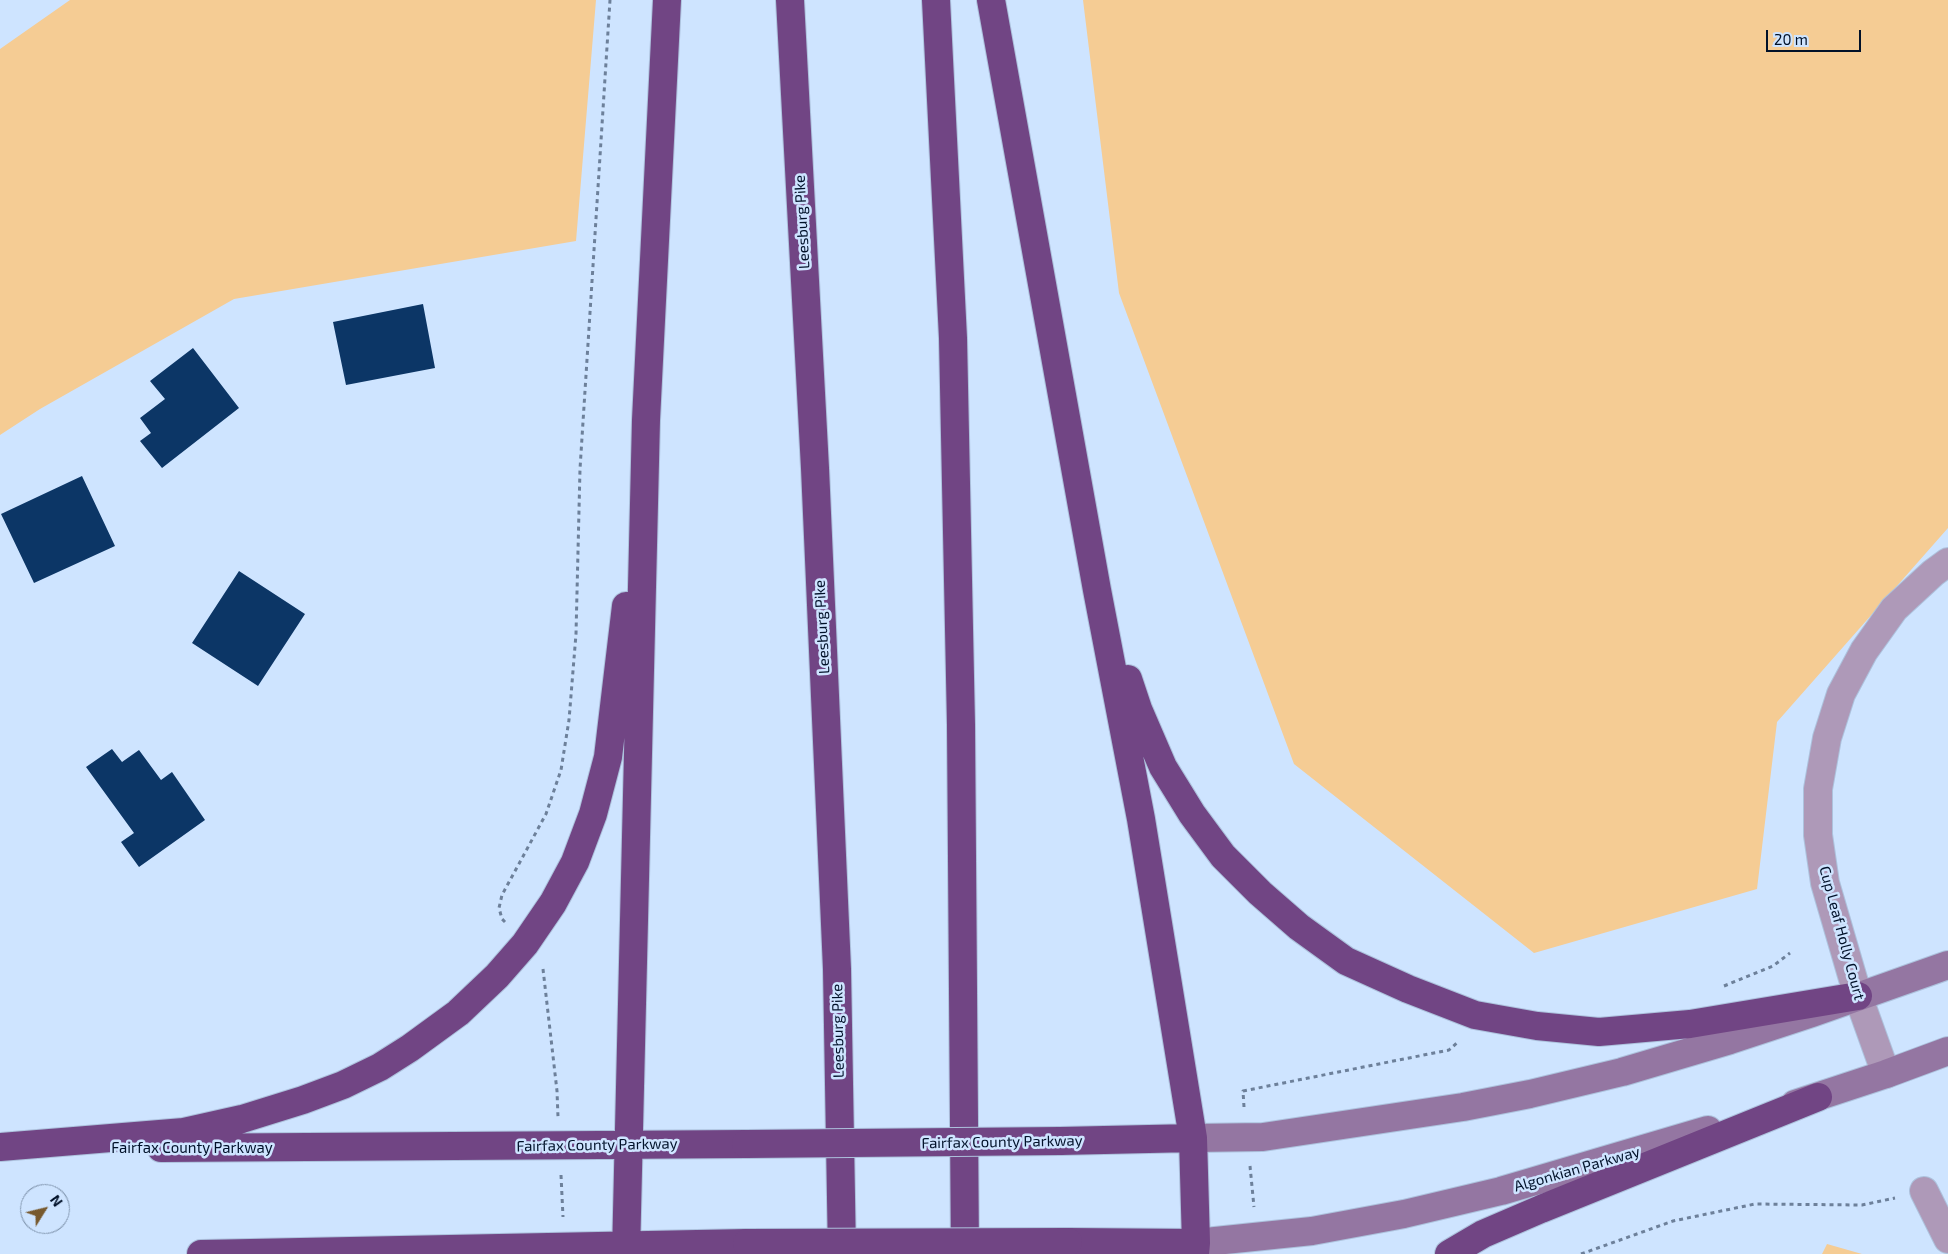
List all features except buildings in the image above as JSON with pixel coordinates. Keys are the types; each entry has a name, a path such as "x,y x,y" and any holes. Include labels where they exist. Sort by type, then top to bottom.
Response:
{"highway":[{"path":"627,1250 646,420 667,0"},
{"name":"Leesburg Pike","path":"790,0 815,468 837,969 842,1254"},
{"path":"936,0 954,358 962,725 965,1254"},
{"path":"201,1254 564,1246 627,1250 747,1243 1068,1242 1195,1248 1193,1138 1141,819 1097,590 991,0"},
{"path":"0,1147 184,1132 242,1119 303,1100 343,1085 380,1067 410,1048 458,1013 497,976 525,944 553,903 574,862 593,814 608,757 646,420"},
{"path":"1097,590 1138,708 1163,767 1192,814 1223,856 1260,893 1293,921 1346,960 1408,990 1475,1015 1537,1026 1599,1032 1690,1024 1858,996"},
{"path":"1449,1254 1483,1234 1541,1208 1818,1096"},
{"name":"Fairfax County Parkway","path":"0,1147 559,1146 1193,1138"}],"main road":[{"path":"1193,1138 1263,1137 1463,1107 1530,1094 1622,1072 1721,1043 1948,964"},
{"name":"Algonkian Parkway","path":"1195,1248 1257,1237 1312,1231 1404,1214 1501,1191 1818,1096 1948,1051"}],"street":[{"name":"Cup Leaf Holly Court","path":"1886,1074 1858,996 1825,883 1818,835 1818,789 1827,738 1842,694 1864,651 1894,609 1933,573 1948,562"},
{"path":"1924,1191 1948,1239"}],"path":[{"path":"564,1246 557,1091 543,963 502,919 499,908 502,895 546,814 561,770 568,720 576,634 580,469 610,0"},
{"path":"1722,987 1772,966 1790,953"},
{"path":"1257,1237 1243,1091 1449,1050 1464,1036 1475,1015"},
{"path":"1581,1254 1673,1221 1755,1204 1862,1205 1924,1191"}],"shaded area":[{"path":"70,0 596,0 576,241 234,299 40,409 0,435 0,49"},
{"path":"1083,0 1948,0 1948,528 1777,722 1757,889 1534,953 1294,764 1119,293"},
{"path":"1827,1244 1862,1254 1822,1254"}]}
